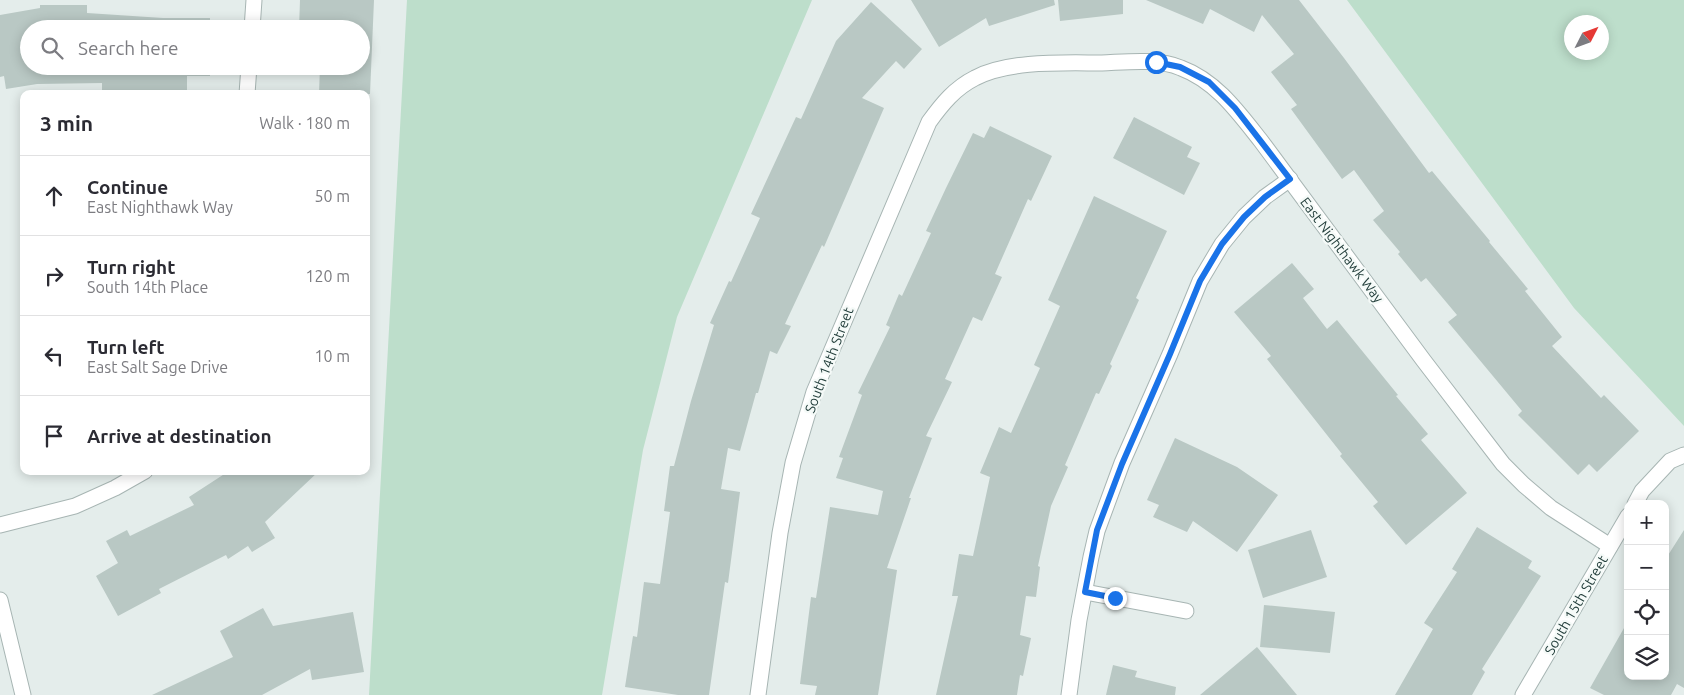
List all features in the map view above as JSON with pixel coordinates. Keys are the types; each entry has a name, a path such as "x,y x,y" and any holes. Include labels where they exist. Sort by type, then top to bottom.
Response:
{"street":[{"path":"253,20 254,0"},
{"name":"East Nighthawk Way","path":"994,70 1053,63 1156,62 1180,67 1209,82 1235,108 1290,179 1424,361 1503,464 1551,508 1610,546"},
{"name":"South 14th Street","path":"758,695 782,524 793,463 814,392 930,122 942,104 959,88 976,77 994,70"},
{"path":"247,90 248,75"},
{"path":"1068,695 1097,530 1122,464 1200,281 1222,244 1244,217 1265,197 1290,179"},
{"path":"1637,500 1642,491 1670,461 1684,455"},
{"path":"0,525 75,506 115,488 138,475"},
{"name":"South 15th Street","path":"1524,695 1624,523"},
{"path":"1085,592 1186,611"},
{"path":"0,600 23,695"}],"green space":[{"path":"407,0 812,0 677,317 643,450 602,695 369,695"},
{"path":"1347,0 1684,0 1684,426 1574,308"}],"building":[{"path":"300,0 374,0 370,94 370,90 319,90 320,75 370,75 370,20 299,20"},
{"path":"911,0 1054,0 1055,5 989,26 986,18 939,47"},
{"path":"1058,0 1123,0 1123,14 1060,21"},
{"path":"1146,0 1299,0 1429,173 1432,171 1528,289 1525,291 1562,337 1552,346 1601,398 1604,395 1639,431 1597,472 1589,464 1578,475 1518,415 1522,411 1448,322 1457,315 1426,278 1421,282 1398,254 1400,252 1373,220 1384,211 1354,170 1342,179 1291,109 1297,105 1271,72 1294,54 1262,15 1254,32 1210,9 1203,24"},
{"path":"871,2 922,49 904,69 896,61 862,98 884,108 824,247 822,245 785,324 791,326 777,354 770,351 740,451 728,448 721,489 740,492 728,583 725,582 709,695 678,695 625,687 633,636 637,637 644,582 660,584 670,512 664,511 670,466 674,466 714,325 710,323 760,218 751,214 796,117 801,119 836,41"},
{"path":"40,5 87,5 87,13 163,18 210,18 210,20 20,20 20,75 210,76 187,76 187,90 102,90 102,83 37,84 6,89 4,76 0,77 0,15 40,8"},
{"path":"1134,117 1192,147 1187,157 1200,163 1184,195 1113,158"},
{"path":"990,126 1052,156 1031,201 1028,199 995,274 1002,277 982,321 973,317 945,379 952,382 926,436 932,438 909,498 911,498 887,568 897,570 878,695 815,695 817,686 800,684 811,597 816,598 830,507 878,515 883,491 836,478 843,458 839,457 862,395 858,393 890,327 886,325 899,294 902,296 931,233 926,231 973,133 984,138"},
{"path":"1094,196 1167,231 1136,298 1139,300 1110,364 1112,366 1099,394 1096,393 1065,465 1068,467 1051,506 1038,566 1040,567 1036,597 1026,596 1020,635 1031,638 1023,676 1020,675 1017,695 936,695 958,596 952,596 959,554 973,556 990,477 980,473 999,427 1011,433 1040,368 1034,365 1060,306 1048,300"},
{"path":"1292,263 1314,289 1303,298 1327,329 1337,320 1428,434 1421,440 1467,493 1406,545 1373,506 1378,502 1340,456 1342,454 1267,359 1271,356 1234,312"},
{"path":"1175,438 1237,467 1278,495 1237,552 1193,521 1187,532 1153,517 1159,505 1147,500"},
{"path":"223,475 315,475 265,522 275,538 252,552 248,546 228,559 226,555 159,589 161,593 118,616 96,576 118,563 106,541 127,530 130,536 194,505 189,497"},
{"path":"1477,527 1532,561 1528,568 1541,576 1482,669 1485,672 1472,695 1395,695 1433,629 1424,623 1457,572 1452,569"},
{"path":"1311,530 1327,577 1263,598 1248,550"},
{"path":"1684,530 1684,688 1677,684 1671,695 1604,695 1590,688 1624,628 1624,680 1669,680 1669,554"},
{"path":"1264,605 1335,612 1330,653 1260,647"},
{"path":"263,608 273,626 353,612 364,672 312,680 310,669 262,695 152,695 233,657 220,631"},
{"path":"1257,647 1297,695 1200,695"},
{"path":"1113,665 1137,671 1135,677 1176,687 1175,695 1106,695"}],"route":[{"path":"1115,598 1085,592 1090,557 1097,530 1122,464 1200,281 1222,244 1244,217 1265,197 1290,179 1235,108 1209,82 1180,67 1156,62"}]}
